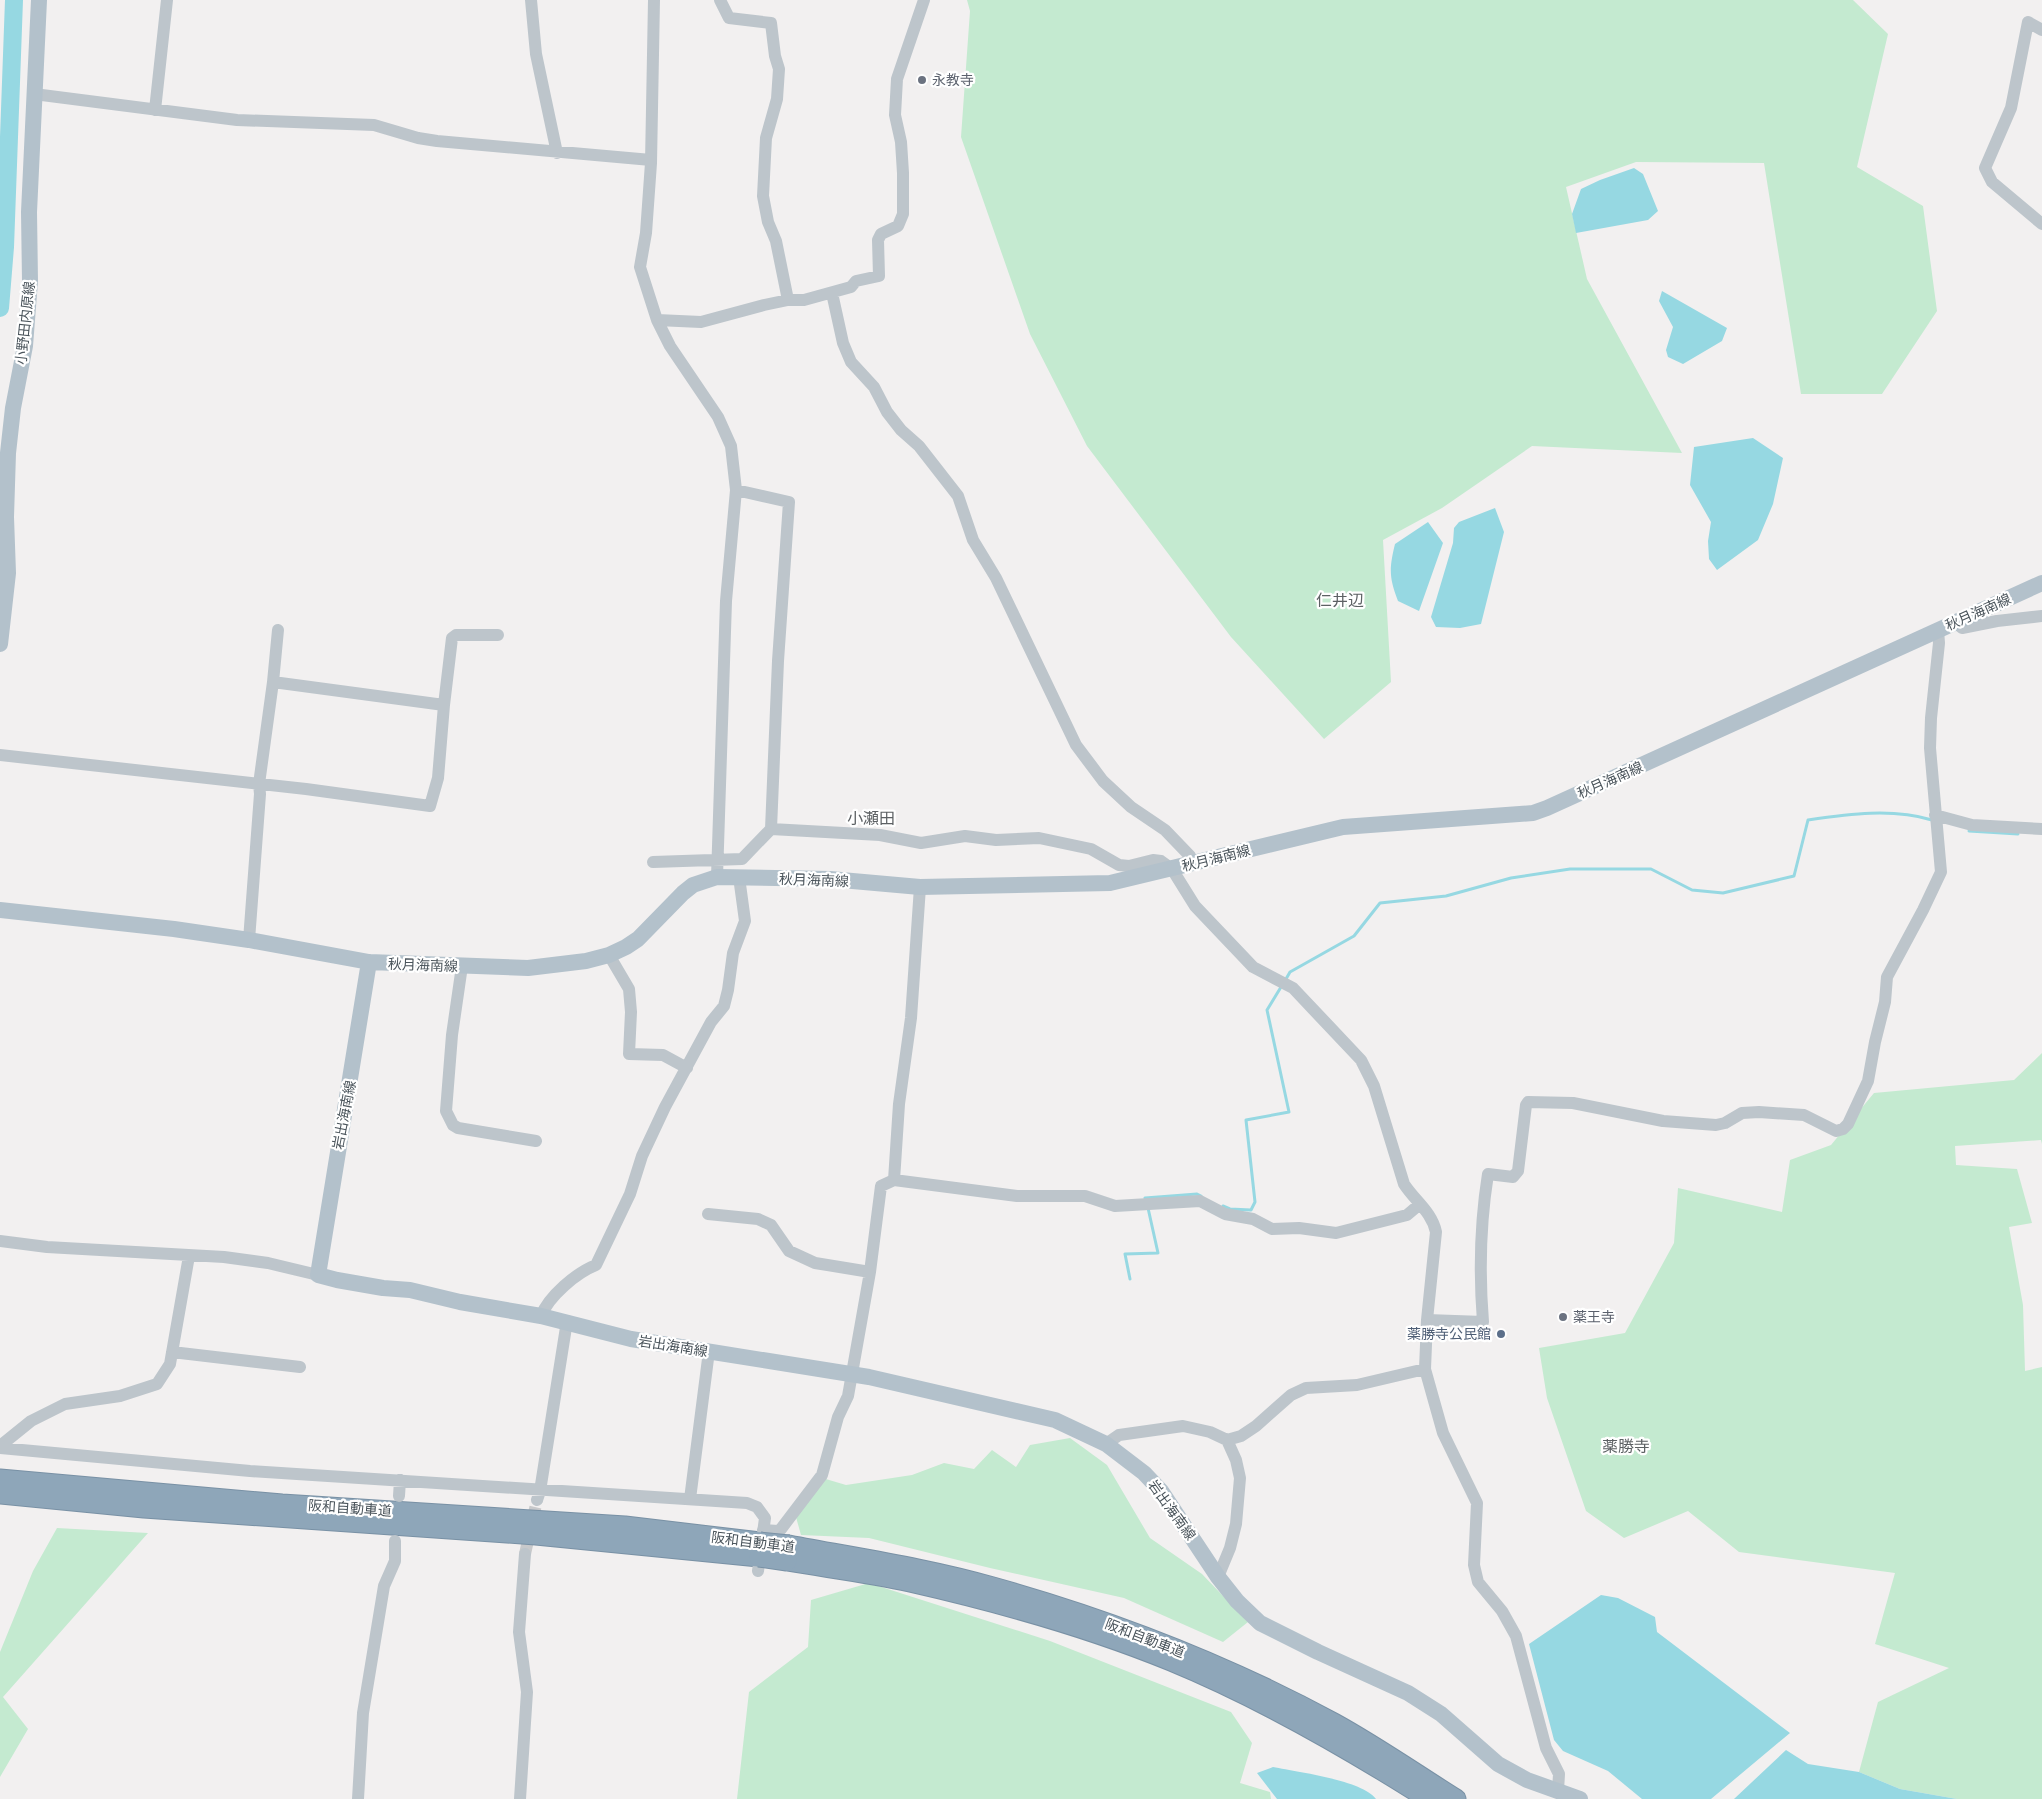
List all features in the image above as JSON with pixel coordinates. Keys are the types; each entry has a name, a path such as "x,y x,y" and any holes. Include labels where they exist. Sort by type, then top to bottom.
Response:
{"highway":[{"name":"阪和自動車道","path":"0,1479 282,1504 625,1526 760,1550"},
{"name":"阪和自動車道","path":"0,1494 144,1508 760,1550 926,1571 993,1586 1091,1617 1177,1649 1244,1678 1334,1724 1456,1799"},
{"name":"阪和自動車道","path":"788,1553 980,1600 1086,1630 1171,1661 1271,1707 1428,1799"}],"main road":[{"name":"小野田内原線","path":"0,644 8,573 6,518 8,453 13,408 25,346 30,281 29,212 39,0"},
{"name":"秋月海南線","path":"369,962 528,968 560,965 609,955 638,939 682,893 693,885 717,877 830,880 920,887 1110,883 1344,827 1533,813 2042,583"},
{"path":"0,910 139,925 249,940 369,962"},
{"name":"岩出海南線","path":"369,962 318,1275 337,1280 410,1290 567,1321 631,1339 852,1375 1055,1420 1106,1444 1144,1473 1161,1491 1218,1578 1237,1601 1260,1623 1408,1693 1441,1714 1498,1764 1527,1780 1580,1799"}],"street":[{"path":"155,110 167,0"},
{"path":"531,0 536,54 557,153"},
{"path":"654,0 651,160 646,233 640,267 657,320 670,346 718,417 731,446 736,490 726,601 717,877"},
{"path":"720,0 729,18 771,23 774,56 779,69 777,99 766,138 763,196 768,222 776,241 788,300"},
{"path":"657,320 700,322 788,300 804,300 832,293 851,287 856,281 879,276 878,240 881,234 898,226 903,214 901,142 895,115 897,79 924,0"},
{"path":"2042,30 2028,22 2012,108 1985,168 1992,182 2042,224"},
{"path":"34,94 237,120 374,125 431,140 557,153 651,160"},
{"path":"832,293 842,343 851,362 874,387 887,412 901,430 919,446 958,496 973,540 996,578 1076,744 1103,781 1131,808 1165,830 1190,856 1193,864"},
{"path":"653,862 742,859 771,829 778,661 789,502 736,490"},
{"path":"1955,622 1962,628 1997,621 2042,616"},
{"path":"249,940 260,794 259,784 278,630"},
{"path":"1427,1320 1482,1322 1480,1238 1488,1174 1513,1177 1518,1171 1526,1105 1528,1102 1573,1103 1663,1120 1716,1125 1742,1113 1759,1112 1804,1115 1836,1131 1843,1129 1848,1124 1868,1081 1874,1042 1885,1002 1887,977 1941,872 1931,765 1931,718 1939,643 1938,630"},
{"path":"0,754 430,806 438,778 452,638 456,635 498,635"},
{"path":"273,682 444,705"},
{"path":"1935,815 1972,825 2042,829"},
{"path":"771,829 880,835 922,843 965,836 996,840 1038,838 1091,849 1118,866 1129,866 1153,860 1161,861 1172,869 1195,906 1252,967 1293,988 1360,1060 1374,1086 1404,1184 1412,1197 1434,1220 1436,1232 1424,1369 1443,1433 1477,1503 1474,1565 1478,1582 1502,1611 1516,1636 1546,1748 1559,1774 1558,1791"},
{"path":"541,1316 544,1309 572,1279 583,1270 596,1265 630,1194 642,1156 665,1107 711,1022 724,1006 733,953 745,921 739,877"},
{"path":"894,1180 899,1104 911,1018 920,887"},
{"path":"609,955 629,989 629,1054 663,1055 686,1068"},
{"path":"462,966 452,1035 446,1111 453,1125 458,1128 536,1141"},
{"path":"760,1550 781,1529 822,1475 838,1417 848,1396 870,1272 881,1186 894,1180 1017,1196 1085,1196 1115,1206 1200,1201 1225,1214 1252,1218 1272,1229 1299,1228 1336,1233 1407,1215 1420,1204"},
{"path":"708,1214 758,1219 771,1225 789,1251 815,1263 870,1272"},
{"path":"0,1241 47,1247 224,1257 268,1263 318,1275"},
{"path":"0,1447 31,1421 65,1404 120,1396 158,1384 170,1364 189,1256"},
{"path":"539,1495 567,1321"},
{"path":"172,1352 300,1367"},
{"path":"690,1499 709,1352"},
{"path":"1227,1440 1241,1436 1249,1431 1291,1395 1306,1388 1357,1385 1424,1369"},
{"path":"1106,1444 1119,1435 1183,1426 1210,1432 1227,1440 1236,1460 1240,1478 1236,1524 1230,1548 1218,1578"},
{"path":"0,1447 250,1471 533,1488 539,1495 690,1499 746,1503 757,1507 765,1518 760,1550"},
{"path":"399,1496 400,1480"},
{"path":"358,1799 363,1713 384,1586 394,1562 395,1541"},
{"path":"520,1799 527,1692 519,1632 525,1554"}],"green space":[{"path":"967,0 1853,0 1888,34 1857,167 1923,206 1937,311 1882,394 1801,394 1764,163 1636,162 1566,187 1587,279 1682,453 1532,446 1442,508 1383,540 1391,682 1324,739 1231,637 1087,446 1030,334 961,137 970,11"},
{"path":"2042,1053 2042,1144 2041,1140 1955,1146 1956,1165 2017,1169 2032,1223 2009,1227 2023,1305 2025,1371 2042,1367 2042,1799 1957,1799 1900,1789 1859,1772 1878,1702 1949,1668 1875,1644 1895,1573 1739,1552 1688,1511 1624,1538 1586,1511 1547,1398 1539,1348 1625,1333 1674,1243 1678,1188 1782,1212 1790,1160 1831,1145 1874,1093 2014,1080"},
{"path":"1070,1438 1107,1465 1150,1538 1202,1574 1248,1622 1223,1642 1124,1598 869,1538 801,1535 794,1510 819,1477 846,1485 912,1475 944,1463 974,1469 992,1450 1016,1467 1030,1445"},
{"path":"57,1528 148,1533 3,1697 28,1729 0,1777 0,1652 33,1571"},
{"path":"869,1583 1050,1641 1231,1712 1252,1743 1240,1783 1270,1792 1271,1799 737,1799 749,1692 808,1647 811,1600"}],"water":[{"path":"1634,168 1643,174 1658,211 1648,220 1576,233 1572,214 1581,189"},
{"path":"1662,291 1727,328 1722,341 1683,364 1668,357 1666,350 1673,327 1659,301"},
{"path":"1753,438 1783,458 1773,504 1758,540 1717,570 1709,559 1708,541 1711,522 1690,485 1694,447"},
{"path":"1495,508 1504,532 1481,624 1460,628 1436,627 1431,617 1453,543 1454,528 1459,522"},
{"path":"1428,522 1443,543 1419,611 1398,601 1393,585 1391,567 1395,544"},
{"path":"1601,1595 1618,1598 1655,1617 1657,1632 1790,1733 1711,1799 1642,1799 1608,1771 1563,1751 1554,1740 1529,1644"},
{"path":"1786,1750 1808,1764 1859,1772 1900,1789 1957,1799 1734,1799"},
{"path":"1273,1767 1344,1782 1369,1792 1376,1799 1277,1799 1257,1773"}],"waterway":[{"path":"0,308 5,247 14,0"},
{"path":"1286,979 1290,972 1354,936 1380,903 1446,896 1511,878 1570,869 1651,869 1692,890 1723,893 1794,876 1808,820 1870,813 1902,814 1932,820"},
{"path":"1969,831 2018,834"},
{"path":"1223,1206 1230,1209 1251,1210 1255,1202 1246,1120 1289,1112 1267,1010 1281,987"},
{"path":"1146,1202 1145,1198 1197,1194 1201,1196"},
{"path":"1130,1279 1125,1254 1158,1253 1148,1208"}],"tunnel":[{"path":"525,1554 537,1500"}],"place":[{"name":"永教寺","path":"922,80"},
{"name":"薬王寺","path":"1563,1317"},
{"name":"薬勝寺公民館","path":"1501,1334"}],"district":[{"name":"仁井辺","path":"1340,600"},
{"name":"小瀬田","path":"871,818"},
{"name":"薬勝寺","path":"1626,1446"}]}
